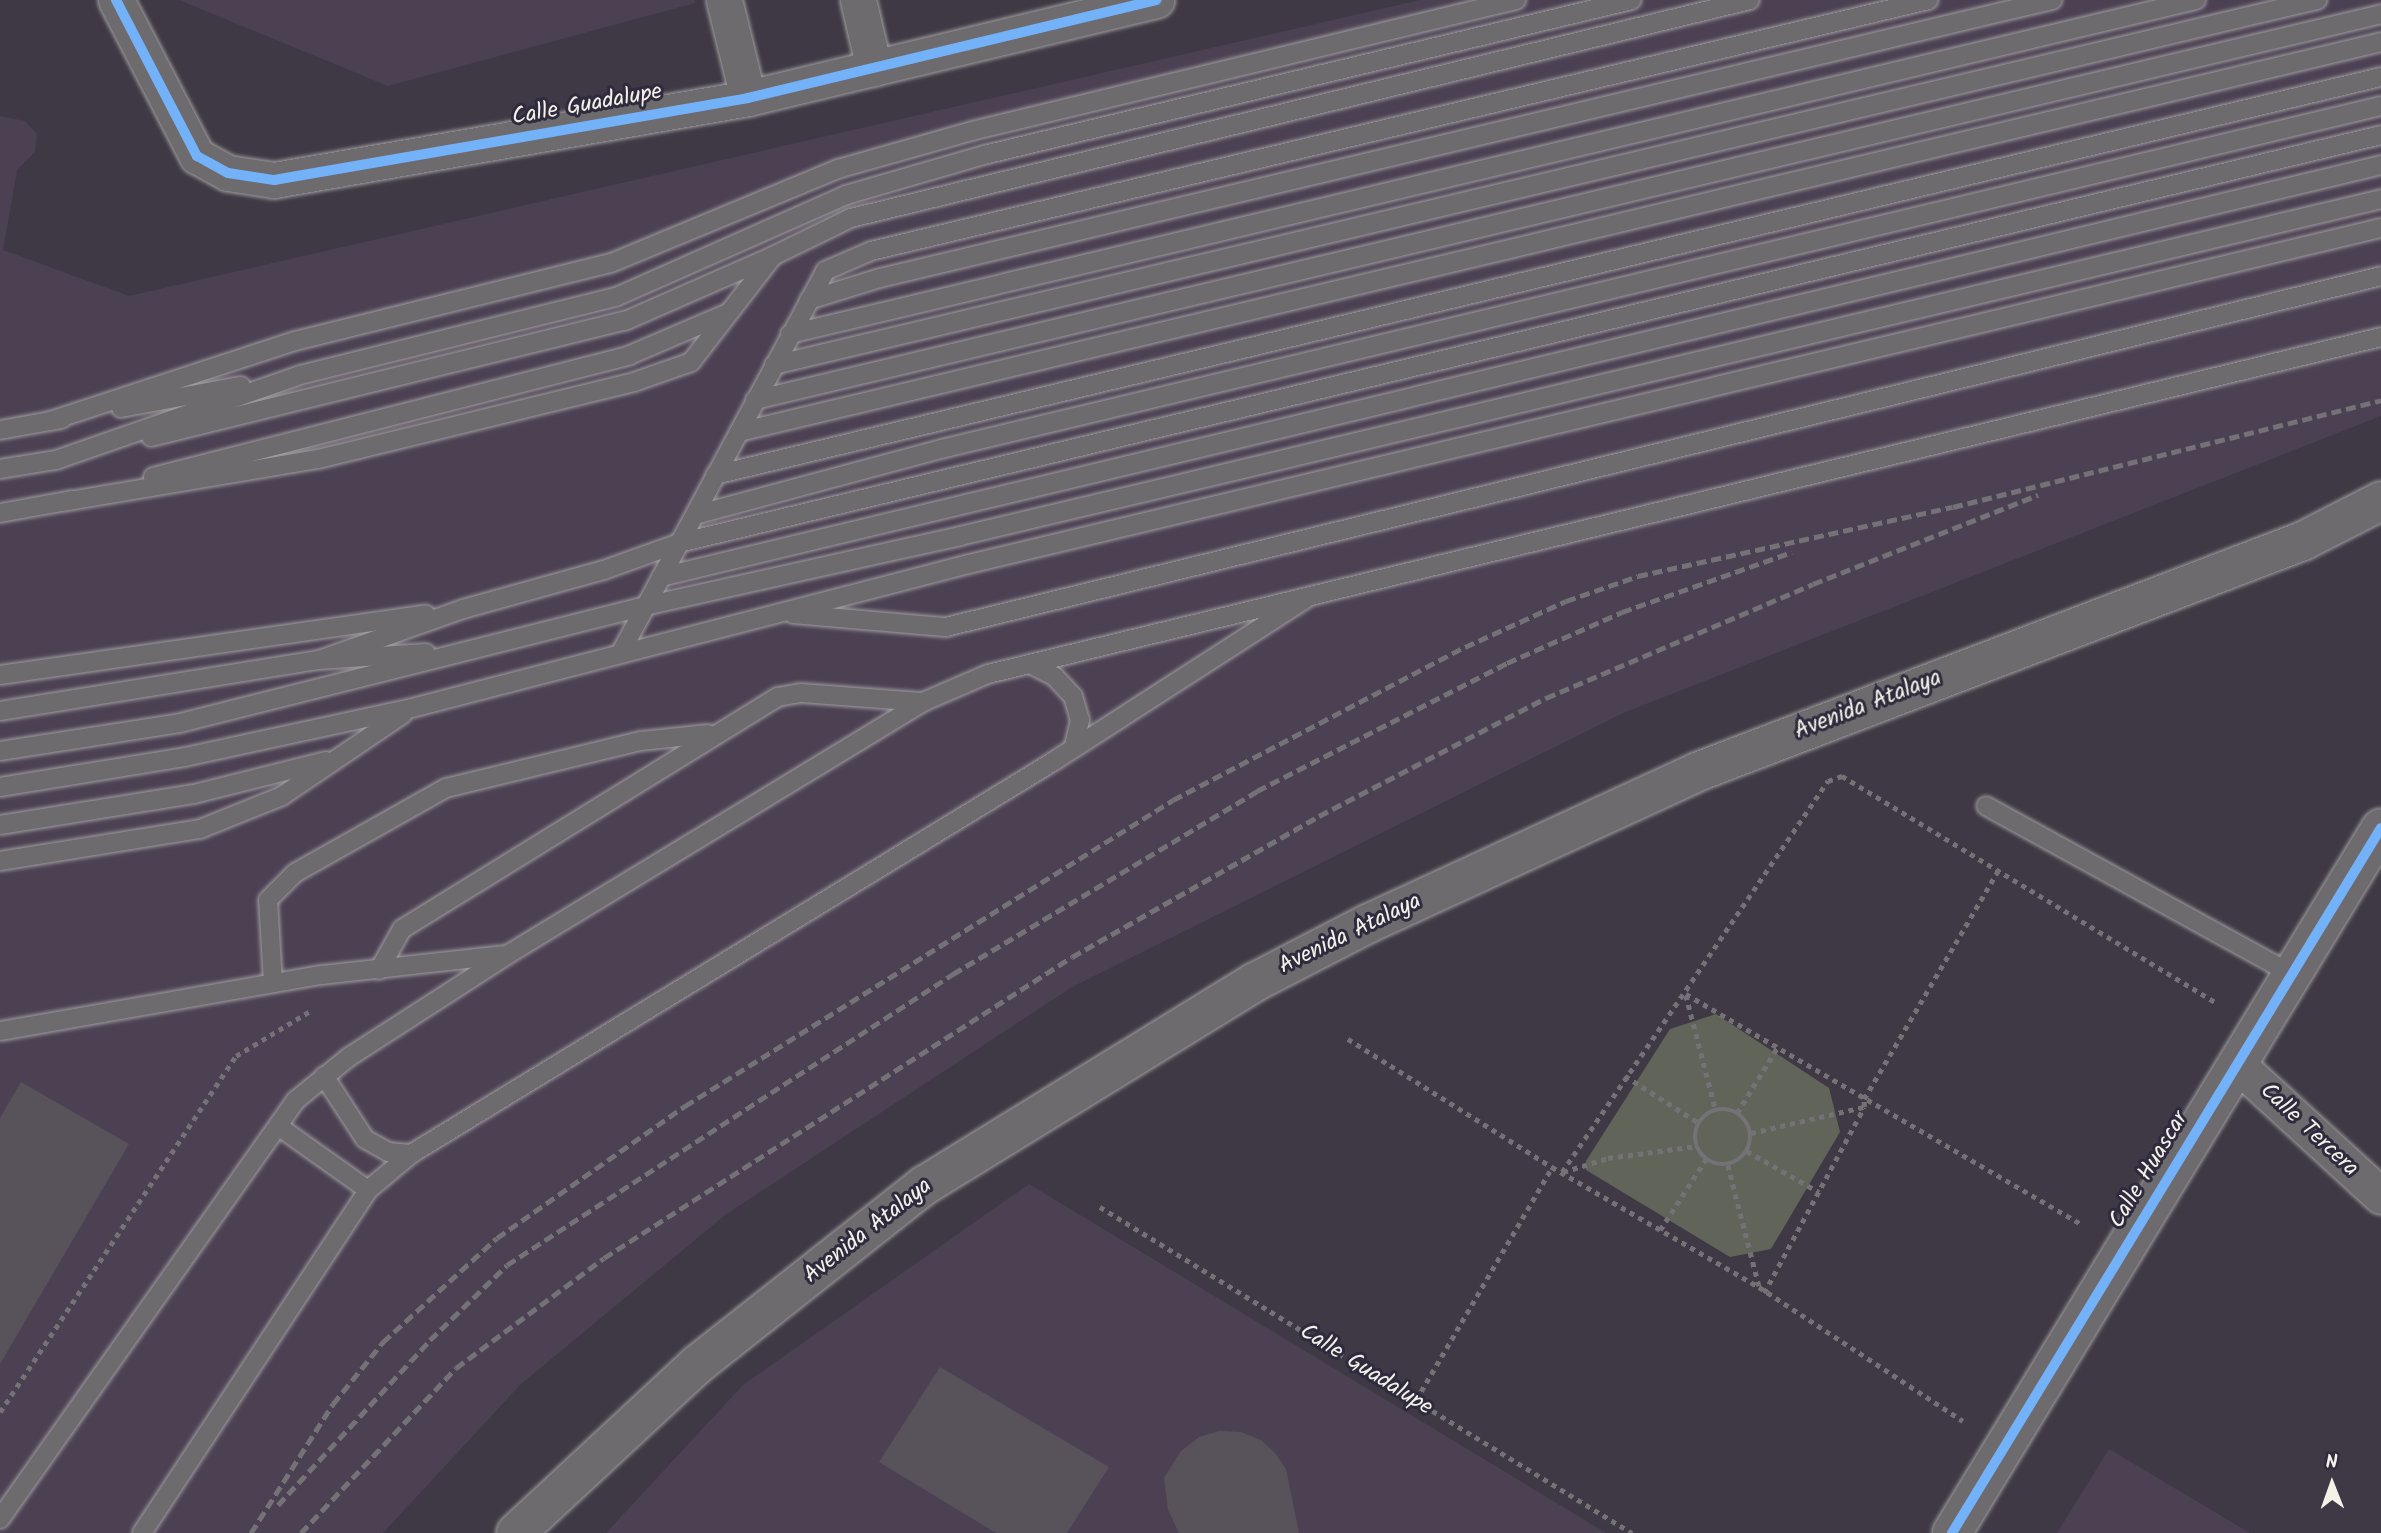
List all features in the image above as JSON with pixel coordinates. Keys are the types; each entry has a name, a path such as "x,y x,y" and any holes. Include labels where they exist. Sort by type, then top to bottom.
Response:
{"main road":[{"name":"Avenida Atalaya","path":"516,1533 698,1364 925,1185 1255,982 1367,924 1697,772 2303,541 2381,501"},
{"name":"Avenida Atalaya","path":"2303,541 2381,526"},
{"name":"Calle Huascar","path":"1952,1533 2381,828"}],"street":[{"name":"Calle Guadalupe","path":"116,0 197,156 228,173 274,180 748,98 1156,0"},
{"path":"724,0 748,98"},
{"path":"858,0 874,68"},
{"name":"Calle Tercera","path":"2237,1064 2381,1196"}],"lane":[{"path":"50,422 295,341 611,263 838,169 905,150 1516,0"},
{"path":"0,430 300,374 615,297 846,195 984,155 1632,0"},
{"path":"0,469 56,460 625,321 864,215 1750,0"},
{"path":"620,654 825,271 871,251 1928,0"},
{"path":"808,300 880,278 2052,0"},
{"path":"790,334 2196,0"},
{"path":"774,365 2317,0"},
{"path":"755,400 2381,13"},
{"path":"739,432 2381,42"},
{"path":"716,474 2381,77"},
{"path":"695,514 941,449 2381,106"},
{"path":"319,660 463,609 604,570 679,543 2381,135"},
{"path":"661,577 2381,165"},
{"path":"0,751 180,723 646,606 960,536 2381,199"},
{"path":"0,787 186,757 412,708 777,613 2381,228"},
{"path":"0,513 318,459 634,382 691,362 773,256"},
{"path":"777,613 946,627 2381,276"},
{"path":"63,502 314,432 629,355 729,313"},
{"path":"0,1518 296,1100 324,1076 507,955 923,702 988,674 1317,592 2381,337"},
{"path":"56,460 300,374"},
{"path":"142,1533 368,1190 411,1154 1074,747 1317,592"},
{"path":"0,675 463,609"},
{"path":"0,711 319,660 472,650"},
{"path":"1030,664 1055,677 1073,696 1080,720 1074,747"},
{"path":"379,970 402,929 713,734 778,697 800,693 923,702"},
{"path":"0,861 200,829 282,796 412,708"},
{"path":"272,983 268,900 295,873 446,788 641,741 713,734"},
{"path":"0,825 194,794 338,758"},
{"path":"1986,806 2292,974"},
{"path":"0,1031 272,983 507,955"},
{"path":"324,1076 365,1139 388,1152 411,1154"},
{"path":"278,1126 368,1190"}],"path":[{"path":"1562,1172 1625,1076 1686,994 1828,781 1842,776 2215,1002"},
{"path":"1764,1293 1864,1107 1864,1099 1998,871"},
{"path":"1686,994 2080,1223"},
{"path":"1686,994 1716,1111"},
{"path":"0,1412 236,1056 321,1005"},
{"path":"1348,1039 1552,1167 1759,1287 1764,1293 1963,1422"},
{"path":"1737,1113 1777,1048"},
{"path":"1625,1076 1699,1123"},
{"path":"1751,1133 1864,1107"},
{"path":"1716,1111 1737,1113 1751,1133 1747,1151 1728,1165 1706,1159 1697,1146 1699,1123 1716,1111"},
{"path":"1562,1172 1608,1158 1697,1146"},
{"path":"1747,1151 1819,1192"},
{"path":"1661,1230 1706,1159"},
{"path":"1728,1165 1759,1287"},
{"path":"1416,1400 1552,1167"}],"shaded area":[{"path":"179,0 694,0 695,3 388,86"},
{"path":"1420,0 2381,0 2381,416 1623,713 1072,987 725,1215 520,1385 383,1533 0,1533 0,116 25,121 37,134 35,152 17,170 3,250 129,296"},
{"path":"1716,1014 1829,1088 1840,1132 1771,1249 1730,1257 1586,1170 1586,1161 1670,1029"},
{"path":"1029,1184 1606,1533 606,1533 743,1385"},
{"path":"2109,1449 2250,1533 2057,1533"}],"building":[{"path":"21,1082 129,1144 0,1364 0,1118"},
{"path":"940,1367 1109,1467 1067,1533 996,1533 879,1462"},
{"path":"1219,1431 1241,1432 1261,1440 1275,1453 1286,1469 1299,1533 1179,1533 1168,1510 1164,1478 1181,1451 1199,1437"}],"railway":[{"path":"251,1533 333,1404 383,1342 497,1238 685,1106 1173,800 1465,647 1566,601 1638,576 1953,507 2381,400"},
{"path":"301,1533 456,1368 604,1258 1072,957 1319,816 1546,698 1813,584 2038,495"},
{"path":"278,1505 430,1340 507,1265 953,974 1257,791 1507,663 1622,612 1792,552"}],"cycle path":[{"path":"116,0 197,156 228,173 274,180 748,98 1156,0"},
{"path":"1952,1533 2381,828"}]}
